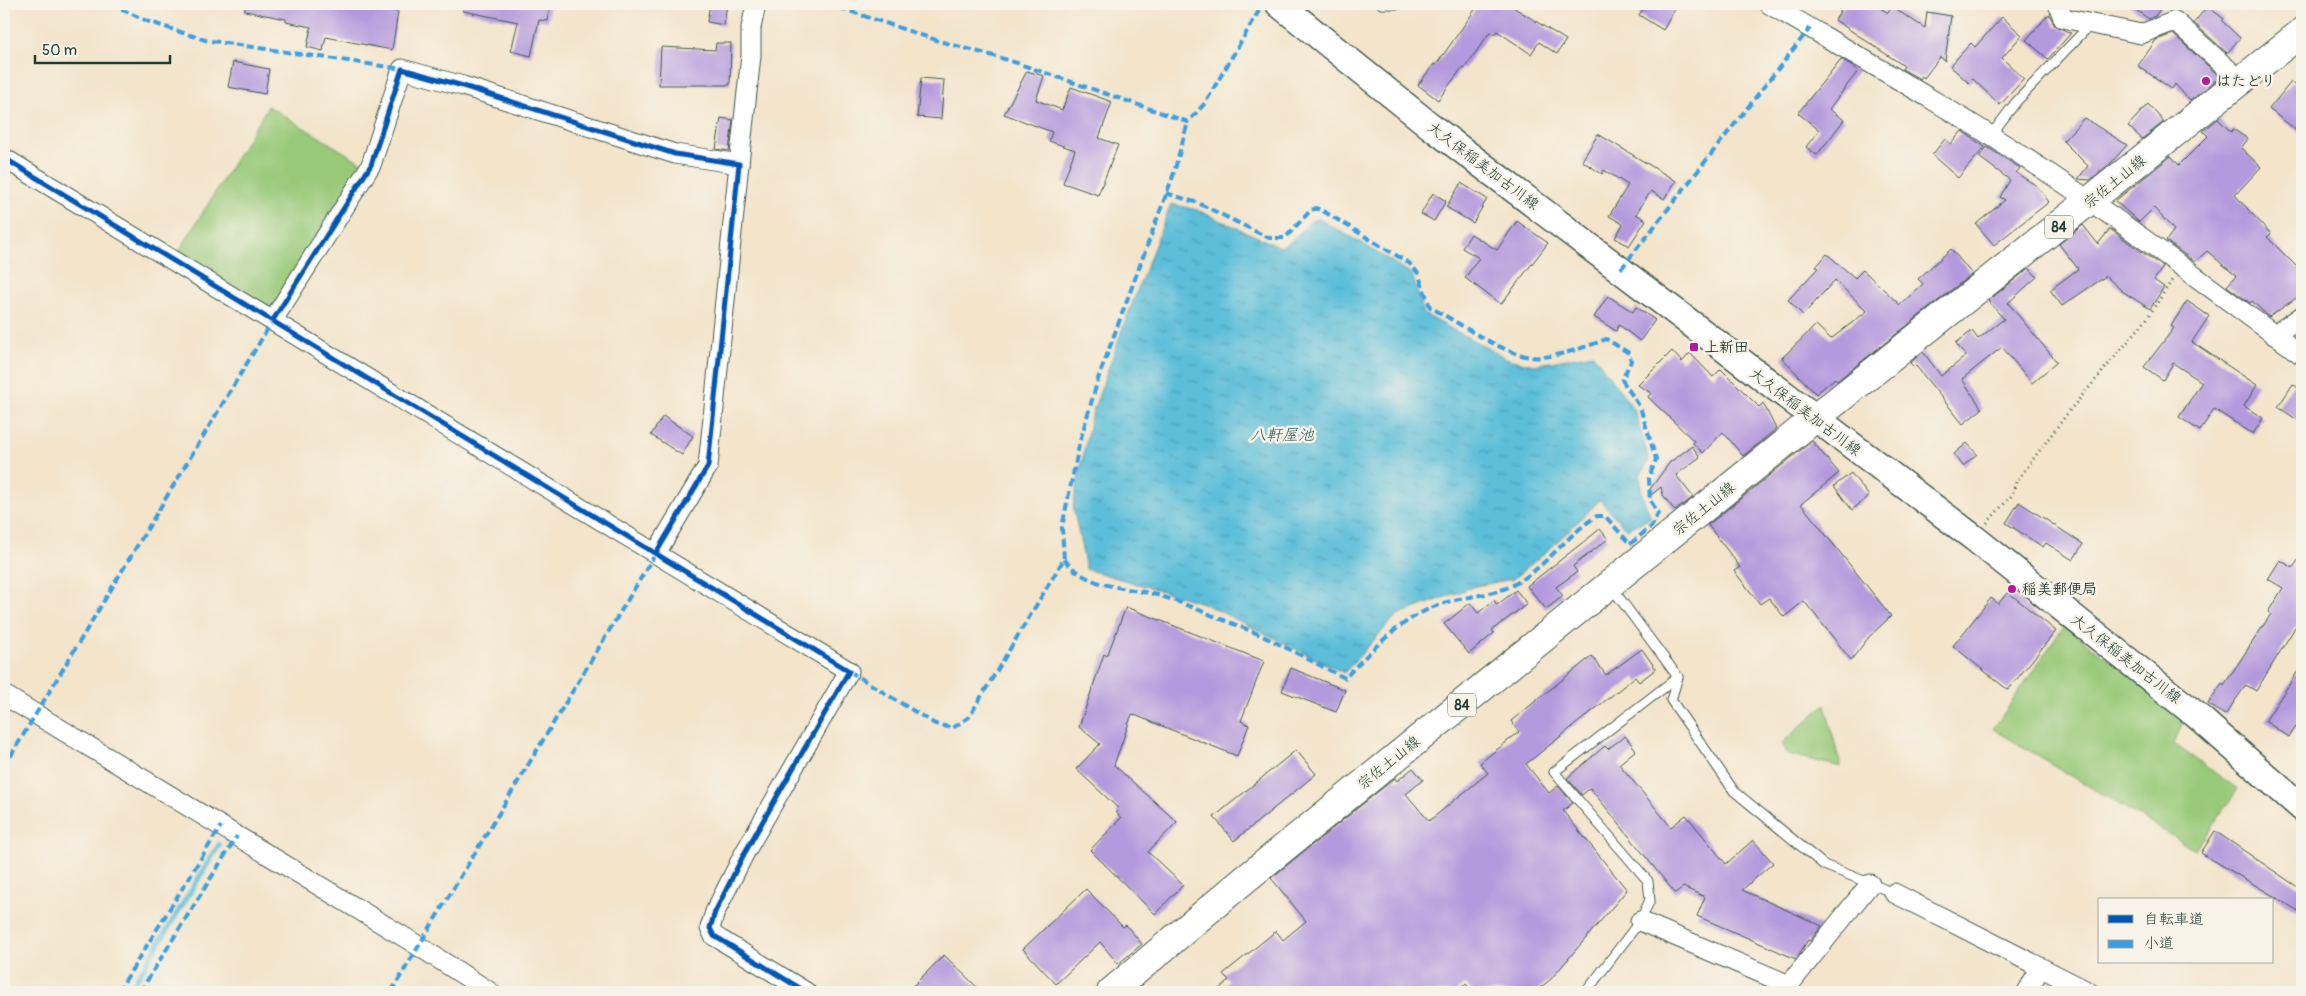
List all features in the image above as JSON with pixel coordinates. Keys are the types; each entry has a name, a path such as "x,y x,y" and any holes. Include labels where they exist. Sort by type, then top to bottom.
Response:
{"main road":[{"name":"大久保稲美加古川線","path":"1279,4 1433,128 1814,419 1974,538 2195,714 2302,808"},
{"name":"宗佐土山線","path":"1111,992 1243,881 1610,586 1814,419 2302,32"}],"street":[{"path":"656,553 708,466 751,56 751,28 756,4"},
{"path":"1771,4 1991,136 2091,201 2302,355"},
{"path":"2058,4 2063,18 2141,34 2175,21 2241,81"},
{"path":"273,320 371,165 402,69 463,86 675,154 739,164"},
{"path":"4,158 849,671 744,854 714,912 710,928 714,936 806,992"},
{"path":"2274,335 2302,316"},
{"path":"4,695 409,940 490,992"},
{"path":"1640,921 1789,986 1883,889 2089,992"},
{"path":"2028,992 2040,968"}],"lane":[{"path":"1382,4 1399,4"},
{"path":"1991,136 2016,102 2091,24"},
{"path":"1610,586 1678,677"},
{"path":"1678,677 1671,700 1734,790 1824,865 1883,889"},
{"path":"1586,992 1640,921 1650,900 1648,881 1554,772 1678,677"}],"path":[{"path":"1974,538 2012,495 2016,482 2070,410 2146,320 2181,267"}],"green space":[{"path":"268,106 362,163 276,305 264,307 178,253"},
{"path":"2064,626 2185,717 2174,744 2238,789 2195,850 1993,729"},
{"path":"1825,704 1841,767 1787,754 1782,743"}],"water":[{"name":"八軒屋池","path":"1171,204 1197,210 1280,247 1286,245 1317,218 1412,274 1424,314 1508,359 1534,365 1593,354 1635,411 1649,461 1640,475 1642,495 1651,518 1626,529 1600,500 1552,547 1513,579 1476,586 1397,615 1344,673 1203,603 1086,569 1073,506 1091,417 1126,319"}],"building":[{"path":"245,4 358,4 398,12 392,50 326,37 323,51 307,47 311,27 286,22 286,19 245,11"},
{"path":"463,4 550,4 548,21 539,20 531,56 511,51 518,22 463,11"},
{"path":"710,4 727,4 724,25 707,22"},
{"path":"1479,4 1508,4 1566,40 1557,54 1539,42 1531,54 1497,31 1494,35 1490,32 1464,69 1462,68 1438,100 1418,85 1434,64 1436,65"},
{"path":"1646,4 1678,4 1663,30 1639,15"},
{"path":"1845,4 1874,4 1888,13 1892,7 1925,28 1927,12 1951,16 1945,61 1940,57 1924,78 1922,76 1920,79 1902,69 1904,66 1835,20"},
{"path":"2127,4 2164,4 2155,16 2149,19"},
{"path":"2207,6 2224,19 2222,21 2240,38 2227,53 2194,23"},
{"path":"2049,14 2055,26 2071,33 2048,59 2026,40"},
{"path":"2002,17 2022,35 2002,58 2024,79 2000,105 1973,79 1969,83 1950,66 1971,43 1975,47"},
{"path":"2173,34 2220,77 2190,101 2175,84 2172,89 2138,66 2156,40"},
{"path":"716,43 731,43 730,85 659,85 661,47 715,50"},
{"path":"1841,59 1858,71 1829,109 1844,120 1817,155 1806,147 1819,130 1798,113"},
{"path":"233,62 269,69 265,94 228,87"},
{"path":"1027,71 1044,76 1036,100 1062,110 1071,87 1112,102 1099,138 1118,145 1098,195 1063,183 1075,150 1049,141 1052,132 1004,114"},
{"path":"921,78 944,80 941,119 917,117"},
{"path":"2291,82 2302,92 2302,135 2269,109"},
{"path":"2148,104 2164,122 2142,139 2128,126"},
{"path":"721,118 733,120 729,151 716,149"},
{"path":"2084,118 2127,145 2111,163 2090,180 2078,179 2088,166 2063,141"},
{"path":"2218,119 2231,132 2233,129 2248,139 2241,148 2261,167 2235,195 2271,234 2267,237 2302,272 2302,294 2269,317 2252,301 2250,303 2227,286 2236,276 2207,251 2195,262 2166,241 2174,230 2154,208 2139,222 2115,201 2171,156 2179,165 2208,136 2203,131"},
{"path":"1962,131 1985,147 1958,178 1932,155 1945,139 1951,144"},
{"path":"1598,134 1676,181 1664,199 1651,191 1636,214 1646,220 1629,246 1615,238 1623,224 1609,216 1628,185 1604,170 1602,174 1582,161"},
{"path":"1987,147 2020,168 2016,173 2037,186 2049,202 1994,245 1976,224 2005,200 2000,197 2010,180 1979,157"},
{"path":"1461,183 1487,199 1473,223 1446,207"},
{"path":"1433,193 1446,201 1434,221 1421,214"},
{"path":"1517,221 1548,243 1501,304 1465,278 1479,258 1462,248 1471,234 1497,250"},
{"path":"2083,225 2098,244 2110,229 2163,267 2154,280 2164,287 2150,309 2122,291 2106,276 2062,306 2050,290 2078,269 2059,244"},
{"path":"1951,249 1972,274 1837,381 1835,378 1816,394 1782,358 1816,325 1831,339 1867,311 1835,280 1803,315 1788,300 1818,268 1816,267 1827,254 1855,278 1863,270 1900,305 1923,284 1918,279"},
{"path":"2029,268 2037,277 2008,303 2057,362 2032,383 2002,347 1962,379 1982,409 1963,424 1916,366 1914,367 1910,363 1923,352 1941,376 1966,356 1956,343 1972,331 1978,339 2004,319 1988,301"},
{"path":"1608,296 1633,312 1636,307 1655,320 1640,341 1619,325 1616,331 1594,317"},
{"path":"2187,301 2209,316 2192,342 2257,385 2244,406 2263,418 2253,434 2214,409 2200,431 2179,417 2202,382 2173,363 2163,380 2144,367 2174,328 2171,326"},
{"path":"1672,351 1682,362 1690,353 1713,377 1721,369 1759,407 1763,403 1776,429 1743,456 1723,432 1703,453 1693,443 1694,441 1648,397 1651,393 1638,385"},
{"path":"2293,384 2302,391 2302,423 2278,407"},
{"path":"663,416 693,436 682,455 651,435"},
{"path":"1812,441 1839,473 1801,504 1891,616 1869,637 1851,660 1804,601 1784,617 1769,598 1760,604 1734,571 1740,567 1708,525"},
{"path":"1967,443 1977,454 1963,466 1954,454"},
{"path":"1692,446 1700,457 1676,475 1693,497 1675,511 1663,495 1661,487 1651,495 1648,492 1670,462"},
{"path":"1851,473 1869,496 1852,510 1834,486"},
{"path":"2019,502 2083,544 2073,560 2046,543 2043,547 2006,523"},
{"path":"1600,529 1608,539 1573,566 1577,572 1556,587 1563,596 1546,609 1527,586"},
{"path":"2302,554 2302,616 2256,691 2246,685 2225,715 2208,704 2222,683 2224,685 2271,614 2268,612 2283,588 2268,579 2280,560 2293,568"},
{"path":"1516,590 1527,604 1492,630 1494,633 1469,654 1444,624 1470,603 1478,613 1494,600 1497,605"},
{"path":"2008,592 2056,631 2008,690 1953,646 1991,598 1998,604"},
{"path":"1126,607 1264,661 1241,721 1249,725 1237,756 1132,714 1114,765 1177,822 1148,852 1183,885 1155,914 1090,850 1121,818 1116,812 1119,809 1076,769 1100,744 1079,727 1104,654 1107,656"},
{"path":"1642,649 1656,669 1639,682 1635,677 1526,764 1549,793 1558,786 1573,803 1563,811 1627,890 1551,979 1535,992 1473,992 1466,984 1455,992 1216,992 1229,980 1223,974 1276,931 1283,940 1306,921 1271,878 1395,778 1397,781 1413,768 1423,780 1406,794 1429,821 1488,773 1480,763 1519,732 1511,721 1592,656 1606,675"},
{"path":"2302,665 2302,731 2296,727 2289,737 2265,721"},
{"path":"1291,668 1345,690 1336,712 1282,691"},
{"path":"1625,736 1636,750 1619,764 1671,827 1686,815 1726,864 1753,840 1773,863 1742,890 1822,926 1810,941 1808,940 1796,959 1697,916 1705,897 1683,887 1675,893 1590,788 1582,795 1567,778 1605,746 1608,749"},
{"path":"1296,750 1316,774 1234,841 1214,817"},
{"path":"2215,831 2302,890 2302,913 2201,853"},
{"path":"1086,889 1123,927 1126,925 1142,944 1118,964 1100,942 1056,984 1023,949"},
{"path":"944,955 982,992 907,992"}],"waterway":[{"path":"129,992 219,845"}],"marked path":[{"path":"110,4 147,21 205,40 402,69"},
{"path":"828,4 939,41 1008,60 1188,122 1205,103 1263,4"},
{"path":"1621,269 1810,28"},
{"path":"849,671 935,724 953,728 969,717 1064,559 1062,527 1080,441 1099,376 1173,176 1188,122"},
{"path":"1064,559 1073,569 1095,581 1157,595 1188,606 1266,638 1345,678 1388,635 1414,617 1441,604 1494,592 1511,586 1534,571 1575,533 1597,516 1605,516 1630,544 1652,526 1658,513 1650,500 1649,478 1656,459 1640,407 1622,380 1631,361 1629,353 1606,339 1580,349 1539,357 1531,357 1506,350 1430,307 1418,273 1409,263 1323,211 1316,208 1310,211 1285,238 1269,238 1198,203 1166,193"},
{"path":"4,767 273,320"},
{"path":"391,992 656,553"},
{"path":"118,992 221,826"},
{"path":"140,992 237,836"}],"cycle path":[{"path":"273,320 371,165 402,69 463,86 675,154 739,164 708,466 656,553"},
{"path":"4,158 849,671 744,854 715,912 710,928 714,936 806,992"}],"place":[{"name":"はたどり","path":"2206,81"},
{"name":"上新田","path":"1694,347"},
{"name":"稲美郵便局","path":"2012,589"}]}
